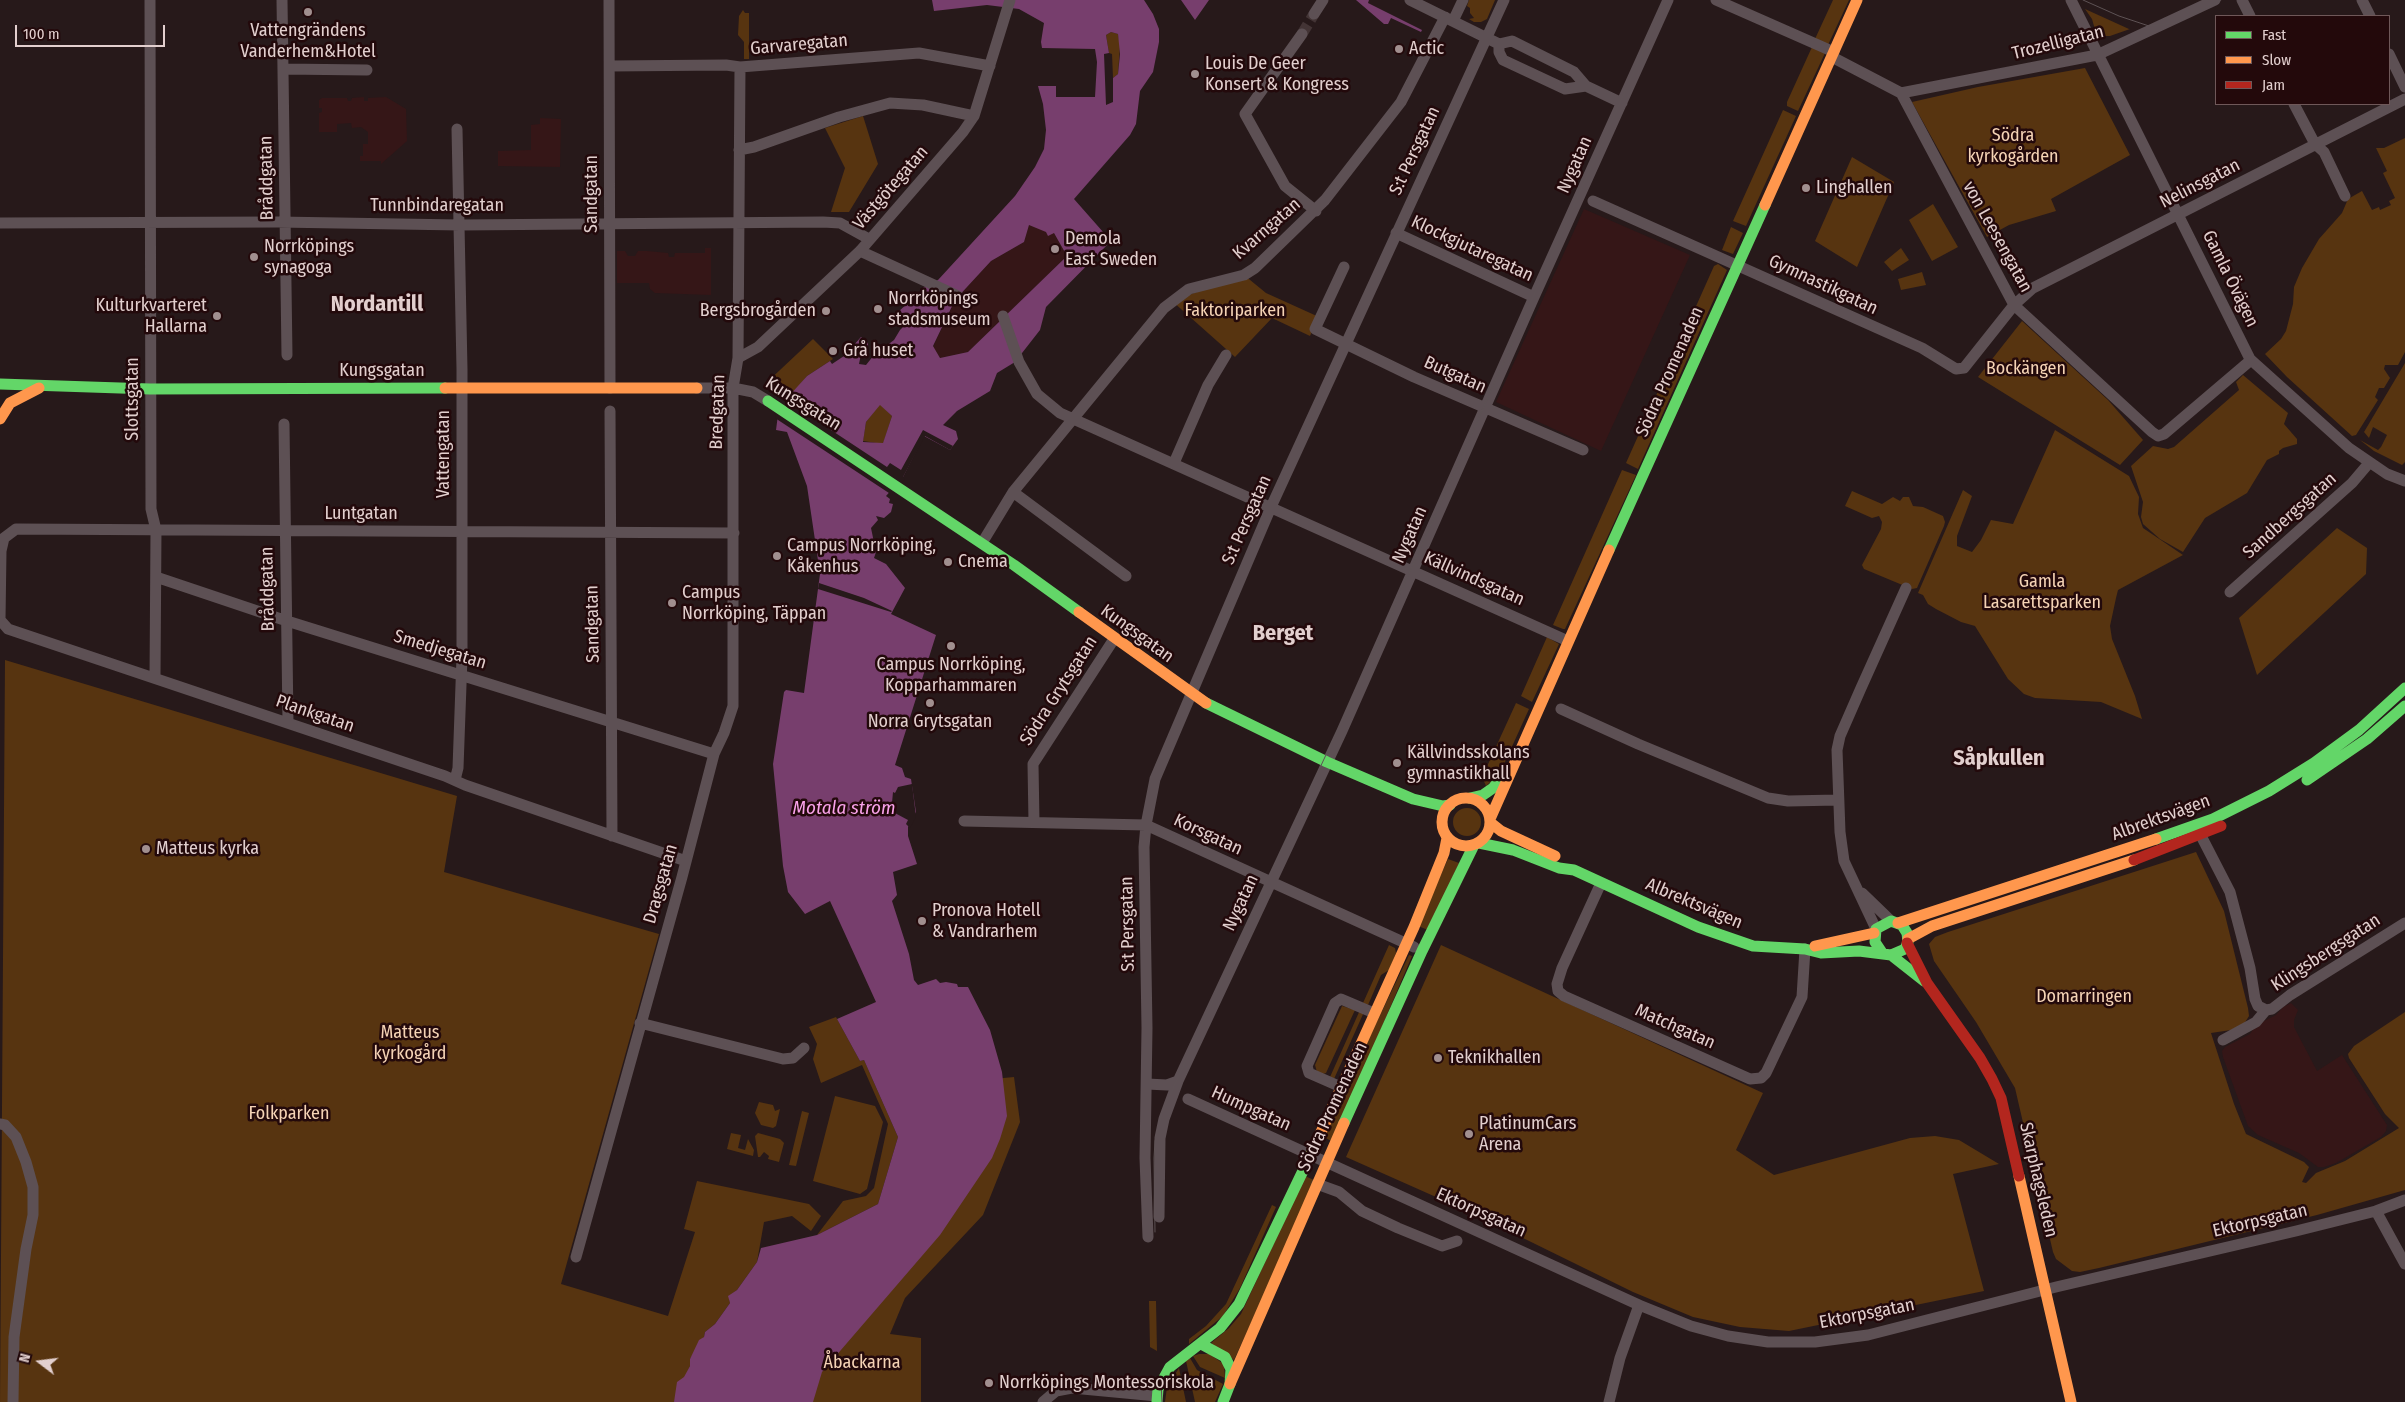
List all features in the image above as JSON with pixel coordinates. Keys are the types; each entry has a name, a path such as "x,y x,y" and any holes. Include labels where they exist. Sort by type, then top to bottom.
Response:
{"main road":[{"name":"Södra Promenaden","path":"1491,821 1515,759 1858,0"},
{"name":"Kungsgatan","path":"0,384 42,387 150,389 697,388"},
{"name":"Kungsgatan","path":"0,419 6,407 16,399 42,387"},
{"name":"Kungsgatan","path":"768,400 982,543 1202,701 1328,762 1413,799 1443,806 1450,805"},
{"name":"Albrektsvägen","path":"1894,922 2198,830 2213,820 2269,791 2314,763 2359,730 2405,688"},
{"name":"Albrektsvägen","path":"1908,941 1932,926 2125,864 2198,830 2267,803 2327,768 2367,739 2405,706"},
{"name":"Södra Promenaden","path":"1470,798 1483,795 1493,788 1515,759"},
{"path":"1470,798 1483,805 1491,821 1489,831 1476,845 1458,846 1443,831 1442,821 1444,813 1450,805 1460,799 1470,798"},
{"name":"Kungsgatan","path":"1413,799 1442,821"},
{"name":"Albrektsvägen","path":"1491,821 1501,831 1562,859 1574,870 1733,940 1752,946 1821,953 1859,951 1887,954"},
{"name":"Södra Promenaden","path":"1157,1399 1164,1378 1175,1362 1201,1344 1231,1317 1239,1304 1310,1155 1406,944 1444,853 1448,838"},
{"name":"Södra Promenaden","path":"1223,1402 1326,1163 1422,950 1476,845"},
{"name":"Albrektsvägen","path":"1476,845 1513,850 1559,868 1574,870"},
{"path":"1894,922 1904,927 1908,941 1899,953 1887,954 1875,942 1875,931 1884,923 1894,922"},
{"name":"Albrektsvägen","path":"1805,950 1875,931"},
{"name":"Skarphagsleden","path":"1908,941 1927,983 1980,1058 2001,1098 2071,1402"},
{"name":"Skarphagsleden","path":"1887,954 1927,983"},
{"path":"1201,1344 1225,1357 1231,1368 1230,1384"}],"street":[{"name":"Slottsgatan","path":"150,0 150,389 151,509 156,530 155,678"},
{"name":"Bråddgatan","path":"282,0 287,355"},
{"name":"Sandgatan","path":"609,0 610,388"},
{"path":"1314,14 1323,0"},
{"path":"1410,0 1498,44 1512,41 1574,72 1586,86 1622,103"},
{"name":"Kvarngatan","path":"982,543 1013,492 1139,337 1172,301 1189,289 1244,275 1255,268 1316,211 1401,102 1449,19 1463,0"},
{"name":"S:t Persgatan","path":"1148,1237 1145,1158 1147,1084 1146,825 1155,779 1190,693 1272,507 1504,0"},
{"name":"Nygatan","path":"1178,1081 1328,762 1668,0"},
{"path":"1716,0 1833,55 1901,93"},
{"name":"Gamla Övägen","path":"2070,0 2096,55 2252,360 2329,431 2369,463 2387,474 2405,481"},
{"name":"Trozelligatan","path":"1901,93 2096,55 2215,0"},
{"path":"2242,0 2250,15"},
{"path":"2362,0 2370,15"},
{"name":"Västgötegatan","path":"738,358 758,347 860,251 948,150 974,116 1009,5"},
{"path":"1302,34 1245,114 1285,186 1316,211"},
{"path":"1498,44 1498,52 1503,60 1565,89 1586,86"},
{"name":"Garvaregatan","path":"610,66 740,68 919,53 990,66"},
{"path":"2390,56 2405,87"},
{"name":"Bredgatan","path":"714,754 727,727 733,706 733,388 738,358 740,68"},
{"path":"282,69 367,70"},
{"name":"von Leesengatan","path":"1901,93 2014,305 2158,436 2164,434 2252,360"},
{"name":"Nelinsgatan","path":"2014,305 2033,288 2405,99"},
{"path":"739,150 754,148 839,117 890,103 923,105 974,116"},
{"path":"2295,105 2315,144 2324,152 2345,196"},
{"name":"Vattengatan","path":"455,780 458,768 461,675 462,389 457,129"},
{"name":"Gymnastikgatan","path":"1593,201 1922,348 1956,369 1964,368 2014,305"},
{"name":"Tunnbindaregatan","path":"0,223 285,222 460,225 738,221 840,223 869,239"},
{"name":"Klockgjutaregatan","path":"1396,233 1534,297"},
{"path":"860,251 928,284 958,296"},
{"name":"Butgatan","path":"1344,267 1315,329 1486,408 1583,450"},
{"name":"Källvindsgatan","path":"1003,316 1019,362 1037,394 1072,419 1414,570 1568,641"},
{"path":"1174,463 1208,385 1226,356"},
{"name":"Kungsgatan","path":"697,388 733,388 753,392 768,400"},
{"name":"Sandgatan","path":"610,412 611,520 609,532 612,836"},
{"name":"Bråddgatan","path":"284,424 288,723"},
{"name":"Sandbergsgatan","path":"2230,592 2352,483 2369,463"},
{"name":"Gamla Övägen","path":"2387,474 2405,490"},
{"path":"1013,492 1126,576"},
{"name":"Luntgatan","path":"1,551 4,538 16,529 734,532"},
{"name":"Plankgatan","path":"1,551 0,620 4,627 455,780 686,861"},
{"name":"Smedjegatan","path":"156,577 287,621 611,724 714,754"},
{"path":"1875,931 1844,861 1838,800 1837,750 1840,736 1906,588"},
{"name":"Södra Grytsgatan","path":"1034,822 1033,764 1114,639"},
{"path":"1561,709 1638,744 1768,798 1838,800"},
{"name":"Dragsgatan","path":"576,1257 714,754"},
{"name":"Korsgatan","path":"964,820 1146,825 1422,950"},
{"name":"Klingsbergsgatan","path":"2198,830 2230,892 2250,968 2255,999 2258,1006 2266,1010 2272,1009 2290,995 2405,922"},
{"name":"Matchgatan","path":"1601,883 1562,968 1557,984 1558,991 1564,996 1750,1079 1761,1078 1766,1073 1802,997 1805,950"},
{"path":"1856,886 1894,922"},
{"name":"Södra Promenaden","path":"1341,1087 1309,1073 1307,1066 1335,1003 1341,1000 1374,1013"},
{"name":"Klingsbergsgatan","path":"2223,1040 2256,1022 2266,1010"},
{"path":"640,1023 783,1059 793,1058 804,1048"},
{"path":"1147,1084 1167,1085 1178,1081"},
{"path":"1159,1217 1160,1138 1164,1119 1178,1081"},
{"name":"Humpgatan","path":"1188,1099 1326,1163"},
{"path":"0,1124 5,1125 16,1137 26,1162 32,1187 33,1215 26,1249 14,1337 14,1402"},
{"name":"Ektorpsgatan","path":"1326,1163 1639,1305 1691,1326 1728,1336 1768,1342 1815,1342 1868,1335 2045,1290 2376,1211 2405,1200"},
{"path":"1317,1184 1338,1192 1362,1212 1442,1246 1457,1241"},
{"path":"2376,1211 2405,1264"},
{"path":"1609,1402 1620,1358 1639,1305"},
{"path":"1043,1402 1056,1391 1072,1388 1157,1399"}],"shaded area":[{"path":"364,97 364,101 368,101 368,98 386,97 406,109 407,141 381,164 381,161 360,161 360,156 363,156 363,144 368,144 368,132 361,127 352,128 351,123 337,124 337,132 319,132 319,113 322,112 322,108 319,108 319,100 322,98 347,98 348,101 351,101 352,98"},
{"path":"540,118 561,119 560,167 498,166 498,151 531,150 531,125 540,124"},
{"path":"1584,209 1690,255 1601,451 1496,402"},
{"path":"1029,224 1054,233 1067,256 968,352 940,358 933,347 955,300 991,261 1024,242"},
{"path":"705,248 711,248 711,295 655,293 650,289 649,283 617,283 617,251 625,251 628,256 635,256 638,251 647,251 668,253 669,257 674,257 675,253 705,253"},
{"path":"2291,1003 2298,1010 2294,1020 2294,1027 2317,1071 2342,1055 2387,1125 2386,1131 2381,1137 2336,1163 2324,1167 2318,1167 2299,1153 2258,1135 2248,1126 2223,1057 2222,1051 2225,1047 2250,1034 2256,1025 2276,1015 2283,1007"}],"green space":[{"path":"1469,0 1495,0 1487,19 1481,22 1474,22 1469,19 1474,18 1470,13 1470,8 1467,6"},
{"path":"1833,0 1849,0 1828,45 1815,39"},
{"path":"2085,9 2130,29 2110,36 2101,36 2096,33 2092,19"},
{"path":"743,10 745,13 749,13 749,59 744,59 744,42 738,35 739,16"},
{"path":"1111,32 1118,34 1120,45 1118,74 1113,78 1112,54 1109,53 1106,35"},
{"path":"1812,47 1825,53 1798,111 1787,106 1787,102"},
{"name":"Södra kyrkogården","path":"2085,68 2130,155 2051,199 2056,211 2009,225 1987,237 1912,102 1978,87"},
{"path":"1783,110 1796,116 1746,226 1733,221"},
{"path":"863,116 878,164 849,212 831,212 845,168 825,128"},
{"path":"2405,138 2405,352 2398,365 2385,365 2384,369 2390,378 2384,388 2379,388 2375,397 2378,400 2356,435 2352,436 2287,377 2265,354 2281,339 2286,331 2293,304 2294,287 2302,268 2319,239 2342,213 2348,199 2362,191 2372,210 2379,207 2380,210 2391,205 2389,201 2395,198 2383,173 2387,171 2376,148 2384,148"},
{"path":"1852,157 1894,182 1857,267 1815,241"},
{"path":"1933,204 1958,247 1932,261 1909,220"},
{"path":"1731,227 1743,233 1733,254 1722,250"},
{"path":"1901,248 1909,260 1892,271 1884,262"},
{"path":"1718,264 1727,270 1638,469 1626,463 1714,266"},
{"path":"1922,272 1926,285 1901,290 1898,279"},
{"name":"Faktoriparken","path":"1244,275 1266,293 1319,317 1310,336 1272,318 1235,357 1172,301"},
{"name":"Bockängen","path":"2022,321 2108,400 2143,440 2120,465 1978,377"},
{"path":"813,339 833,359 807,376 787,400 764,385"},
{"path":"2405,363 2405,462 2402,465 2374,451 2360,440 2378,450 2381,447 2387,435 2373,427 2369,438 2364,432"},
{"path":"2243,375 2288,413 2284,424 2297,439 2297,444 2283,448 2279,451 2279,454 2267,460 2247,493 2205,518 2183,552 2160,539 2143,524 2141,517 2143,502 2131,466 2153,446 2168,449 2174,447 2239,390 2236,382"},
{"path":"880,404 892,416 883,444 863,441 866,422"},
{"name":"Gamla Lasarettsparken","path":"2055,430 2129,476 2139,497 2138,514 2143,528 2183,555 2118,590 2116,598 2110,626 2112,639 2135,696 2142,719 2101,702 2035,698 2024,694 2008,679 1975,626 1961,622 1936,609 1928,604 1923,595 1918,593 1963,490 1972,496 1957,536 1957,546 1972,552 1981,540 1991,520 2013,524"},
{"path":"1622,470 1636,475 1565,629 1553,625"},
{"path":"1852,491 1882,504 1893,497 1900,501 1903,497 1909,497 1913,506 1923,507 1943,516 1944,526 1917,588 1912,589 1864,569 1862,565 1881,529 1882,522 1879,516 1872,518 1845,506"},
{"path":"2337,528 2367,548 2366,574 2257,675 2239,618"},
{"path":"1547,637 1559,644 1532,702 1521,696"},
{"name":"Folkparken","path":"5,660 457,796 444,872 659,934 561,1284 668,1316 695,1232 684,1229 697,1181 809,1204 821,1216 811,1231 792,1216 764,1222 757,1262 737,1290 729,1296 730,1303 715,1324 705,1332 704,1337 690,1359 690,1366 674,1402 0,1402"},
{"path":"1516,703 1529,709 1500,773 1486,786 1483,779 1484,773"},
{"path":"1467,808 1477,812 1481,822 1477,832 1467,836 1457,832 1453,822 1457,812"},
{"name":"Domarringen","path":"2196,852 2224,911 2248,1008 2249,1016 2244,1024 2231,1030 2211,1033 2234,1104 2246,1134 2304,1162 2309,1167 2302,1182 2306,1183 2316,1173 2345,1161 2399,1128 2385,1114 2348,1054 2354,1046 2405,1012 2405,1190 2317,1215 2099,1268 2080,1272 2072,1271 2056,1259 2053,1252 2015,1088 1976,1022 1934,961 1929,944 1935,937 1948,932"},
{"path":"1448,859 1459,863 1428,930 1418,926"},
{"path":"1389,945 1395,948 1396,953 1389,970 1381,975 1368,1005 1363,1003"},
{"path":"1441,945 1763,1093 1736,1150 1774,1175 1910,1138 1935,1136 1959,1140 1999,1164 1953,1174 1984,1291 1789,1331 1740,1327 1693,1317 1633,1292 1472,1213 1346,1157"},
{"path":"1409,955 1412,956 1333,1142 1322,1136"},
{"path":"1342,1006 1355,1010 1326,1073 1323,1074 1317,1072 1315,1065"},
{"path":"1360,1010 1364,1012 1334,1079 1330,1077"},
{"path":"836,1017 860,1061 864,1060 898,1137 878,1204 817,1235 843,1201 866,1196 874,1188 888,1124 862,1065 821,1083 813,1059 817,1044 809,1027"},
{"name":"Åbackarna","path":"1014,1077 1020,1122 983,1215 905,1298 890,1334 921,1338 921,1402 788,1402 993,1079"},
{"path":"835,1096 875,1106 883,1122 867,1189 860,1194 813,1181"},
{"path":"759,1102 773,1105 775,1111 780,1109 776,1126 773,1128 761,1125 755,1113"},
{"path":"802,1111 809,1113 796,1166 789,1165"},
{"path":"731,1133 741,1135 738,1148 745,1150 748,1139 754,1150 753,1156 727,1149"},
{"path":"758,1133 780,1139 784,1143 779,1162 768,1159 769,1156 764,1152 758,1157 755,1136"},
{"path":"1305,1176 1316,1181 1234,1360 1211,1343 1229,1328 1241,1314"},
{"path":"1272,1205 1276,1207 1240,1288 1223,1316 1189,1344 1189,1339 1206,1326 1226,1304"},
{"path":"1149,1301 1156,1301 1157,1351 1150,1347"},
{"path":"1209,1354 1224,1364 1225,1378 1200,1367 1193,1356"},
{"path":"1190,1358 1197,1370 1223,1384 1215,1402 1195,1402 1186,1361"},
{"path":"1179,1368 1186,1402 1165,1402 1167,1387"}],"water":[{"name":"Motala ström","path":"932,0 1144,0 1153,14 1159,29 1159,42 1153,72 1140,91 1136,124 1130,135 1074,199 1111,241 1046,307 1040,330 1015,362 997,373 990,391 957,411 943,425 956,431 958,439 950,450 924,436 903,477 886,496 890,499 889,503 893,504 891,512 884,518 876,516 878,520 871,528 876,552 874,558 886,564 905,588 891,614 936,635 895,765 902,768 905,777 911,779 916,812 908,827 908,836 917,864 893,872 897,895 892,901 909,954 914,980 918,985 936,979 940,983 946,982 957,984 958,987 968,987 990,1030 1002,1072 1007,1116 992,1158 940,1235 822,1372 813,1402 674,1402 677,1382 684,1377 690,1366 690,1359 699,1340 715,1324 730,1303 728,1296 737,1290 757,1262 761,1248 817,1235 878,1204 898,1137 864,1060 860,1061 837,1019 876,1002 830,901 805,914 788,892 783,866 773,764 784,692 786,690 804,693 820,574 807,486 787,432 776,430 779,407 807,376 830,361 832,364 844,356 861,337 868,343 868,347 861,354 859,364 866,365 882,345 886,346 894,340 908,322 898,312 909,302 915,300 924,287 938,280 1015,196 1035,167 1044,149 1046,130 1043,104 1038,86 1056,86 1056,97 1095,97 1097,62 1095,49 1042,48 1044,23 1019,9 987,5 934,11","holes":["1111,32 1118,34 1120,54 1118,74 1113,78 1113,102 1106,105 1104,54 1109,53 1106,35","1029,225 1046,232 1048,236 1054,233 1067,256 968,352 940,358 933,346 955,300 991,261 1024,242","880,405 892,416 883,443 863,442 866,422"]},
{"path":"1181,0 1209,0 1195,20"},
{"path":"1356,0 1369,0 1368,3 1422,30 1421,32 1391,18 1388,24 1384,24"}],"pier":[{"path":"784,399 887,467 890,463 901,470 923,430 953,446 950,450 925,436 903,477 905,479 892,495 775,418 777,406"},
{"path":"819,583 864,598 892,611 818,589"},
{"path":"912,784 916,817 910,828 906,824 908,820 893,812 896,809 892,803 893,792 895,793 898,787"}],"tunnel":[{"path":"1302,34 1314,14"}],"tram line":[{"path":"1155,1232 1154,1158 1155,1141 1162,1113 1267,881 1368,665 1666,0"},
{"path":"2083,0 2119,16 2149,26 2175,23 2221,0"},
{"path":"1161,1382 1162,1402"}],"traffic: fast":[{"path":"1609,550 1765,205"},
{"path":"0,384 150,389 445,388"},
{"path":"768,401 1014,565 1079,612"},
{"path":"2156,839 2213,819 2269,791 2314,763 2359,730 2405,688"},
{"path":"1206,703 1327,762 1413,799 1443,806 1450,805"},
{"path":"2307,780 2367,739 2405,706"},
{"path":"1470,798 1483,795 1493,788 1505,772"},
{"path":"1479,843 1513,850 1559,868 1574,870 1698,927 1753,946 1805,949 1821,953 1859,951 1891,955 1905,949 1908,942 1907,933 1902,925 1891,921 1876,929 1875,942 1883,954"},
{"path":"1344,1123 1422,951 1473,847"},
{"path":"1891,955 1924,981"},
{"path":"1157,1402 1158,1389 1170,1367 1220,1328 1239,1304 1312,1152"},
{"path":"1201,1344 1225,1357 1231,1369 1230,1384 1223,1402"}],"traffic: slow":[{"path":"1765,205 1857,0"},
{"path":"0,419 10,403 39,388"},
{"path":"445,388 697,388"},
{"path":"1490,819 1609,550"},
{"path":"1079,612 1206,703"},
{"path":"1461,798 1471,798 1480,802 1486,808 1490,822 1486,836 1480,842 1471,846 1461,846 1452,842 1446,836 1442,827 1442,817 1446,808 1452,802 1461,798"},
{"path":"1491,823 1501,831 1555,856"},
{"path":"1312,1152 1414,927 1444,853 1447,838"},
{"path":"1898,923 2156,839"},
{"path":"1908,939 1932,926 2134,860"},
{"path":"1815,946 1874,933"},
{"path":"1230,1384 1344,1123"},
{"path":"2019,1176 2071,1402"}],"traffic: jam":[{"path":"2134,860 2221,826"},
{"path":"1907,943 1927,983 1980,1058 1992,1079 2001,1098 2019,1176"}],"place":[{"name":"Vattengrändens Vanderhem&Hotel","path":"308,12"},
{"name":"Actic","path":"1399,49"},
{"name":"Louis De Geer Konsert & Kongress","path":"1195,74"},
{"name":"Linghallen","path":"1806,188"},
{"name":"Demola East Sweden","path":"1055,249"},
{"name":"Norrköpings synagoga","path":"254,257"},
{"name":"Norrköpings stadsmuseum","path":"878,309"},
{"name":"Bergsbrogården","path":"826,311"},
{"name":"Kulturkvarteret Hallarna","path":"217,316"},
{"name":"Grå huset","path":"833,351"},
{"name":"Campus Norrköping, Kåkenhus","path":"777,556"},
{"name":"Cnema","path":"948,562"},
{"name":"Campus Norrköping, Täppan","path":"672,603"},
{"name":"Campus Norrköping, Kopparhammaren","path":"951,646"},
{"name":"Norra Grytsgatan","path":"930,703"},
{"name":"Källvindsskolans gymnastikhall","path":"1397,763"},
{"name":"Matteus kyrka","path":"146,849"},
{"name":"Pronova Hotell & Vandrarhem","path":"922,921"},
{"name":"Teknikhallen","path":"1438,1058"},
{"name":"PlatinumCars Arena","path":"1469,1134"},
{"name":"Norrköpings Montessoriskola","path":"989,1383"}],"district":[{"name":"Nordantill","path":"377,305"},
{"name":"Berget","path":"1283,634"},
{"name":"Såpkullen","path":"1999,759"}],"park label":[{"name":"Matteus kyrkogård","path":"410,1043"}]}
